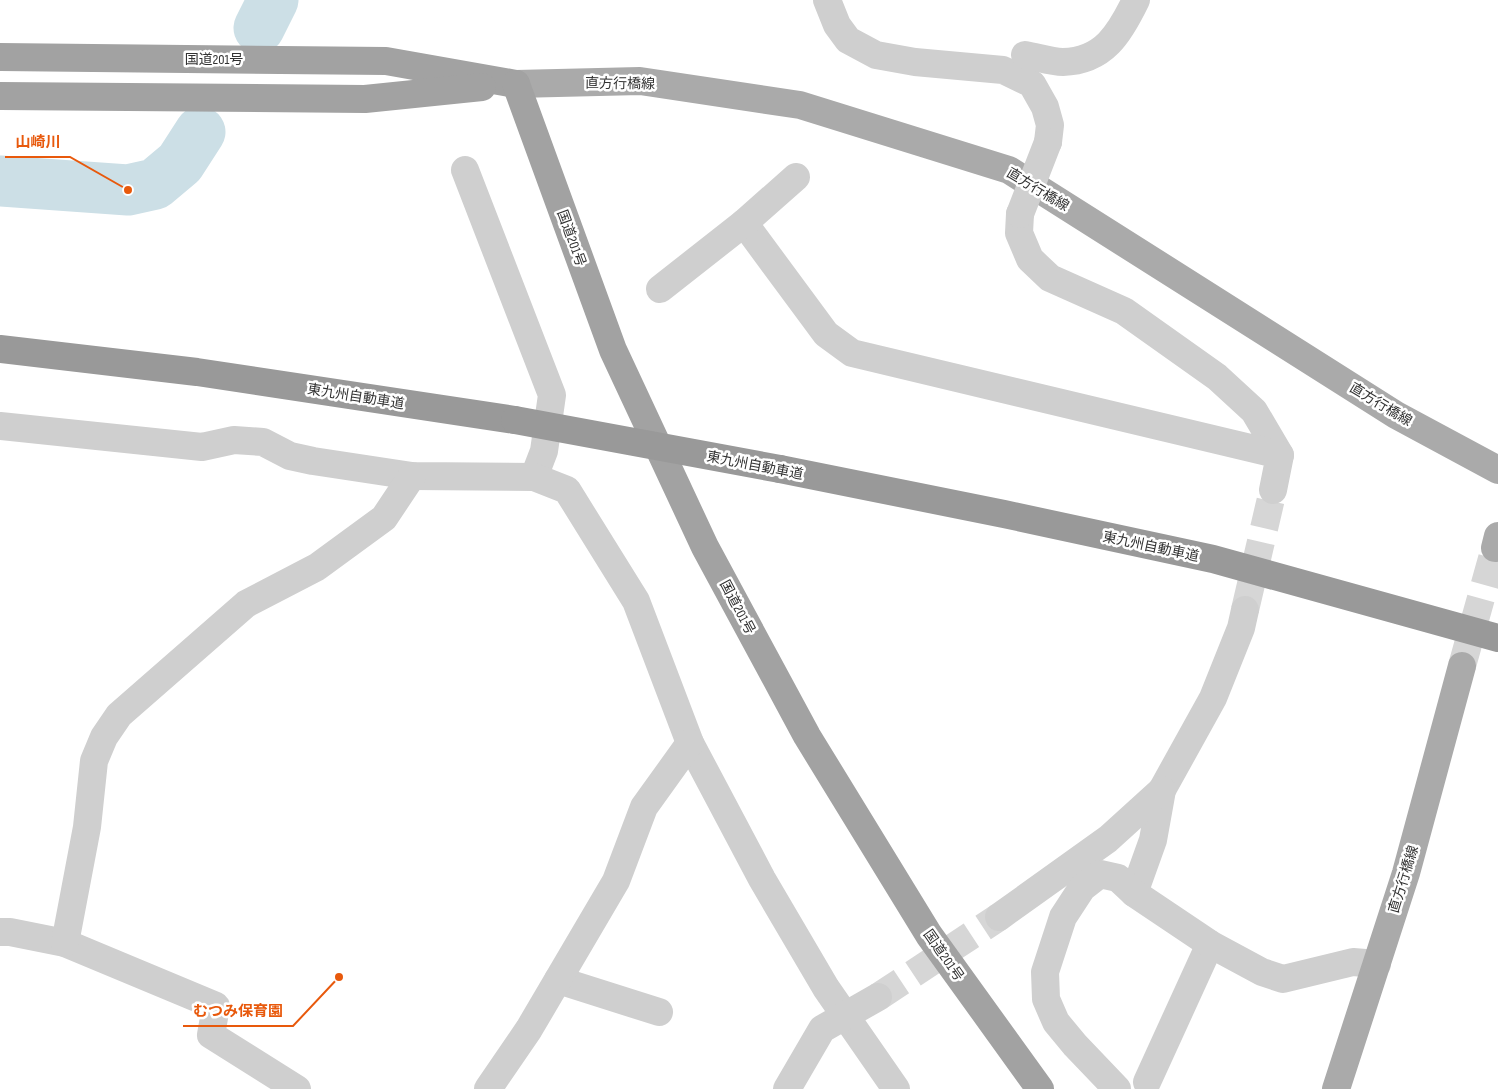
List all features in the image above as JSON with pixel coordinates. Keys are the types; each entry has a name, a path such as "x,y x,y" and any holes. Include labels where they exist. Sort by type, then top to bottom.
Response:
{"highway":[{"name":"国道201号","path":"0,57 386,60 516,84 612,350 705,547 807,736 924,926 1040,1089"},
{"path":"0,96 365,98 516,84"},
{"name":"東九州自動車道","path":"0,349 197,372 515,420 780,470 1004,514 1213,559 1498,638"}],"main road":[{"name":"直方行橋線","path":"516,84 640,81 800,104 1009,170 1396,415 1498,470"},
{"name":"直方行橋線","path":"1336,1089 1406,873 1462,666"}],"street":[{"path":"827,0 837,25 848,40 876,55 915,62 1003,70 1032,84 1045,107 1050,125 1048,142 1020,214 1019,233 1030,259 1050,278 1124,311 1217,377 1254,411 1280,455 1272,490"},
{"path":"1025,54 1062,62 1089,58 1112,42 1136,0"},
{"path":"465,170 552,395 544,451 534,477"},
{"path":"660,289 744,223 796,178"},
{"path":"744,223 826,334 852,353 1280,455"},
{"path":"0,426 202,447 234,440 263,442 290,456 298,458 412,476 534,477 567,490 636,601 690,743 762,879 826,988 896,1089"},
{"path":"65,943 87,827 94,761 104,737 119,715 246,604 316,567 384,518 412,476"},
{"path":"999,918 1108,839 1162,790 1213,698 1241,628 1245,610"},
{"path":"488,1089 529,1029 616,881 644,807 690,743"},
{"path":"1134,893 1153,840 1162,790"},
{"path":"1117,1089 1056,1022 1046,999 1045,972 1063,917 1082,888 1100,874 1118,878 1134,893 1210,944 1262,972 1284,979 1353,962 1376,964"},
{"path":"0,932 10,932 65,943 216,1006 211,1036 297,1089"},
{"path":"1147,1082 1210,944"},
{"path":"558,980 659,1012"},
{"path":"788,1089 822,1029 878,997"}],"waterway":[{"path":"259,28 273,0"},
{"path":"0,181 128,190 155,184 180,163 200,132"}],"tunnel":[{"path":"1245,610 1273,490"},
{"path":"1462,666 1495,548"},
{"path":"878,997 999,917"}],"place":[{"name":"山崎川","path":"128,190"},
{"name":"むつみ保育園","path":"339,977"}]}
